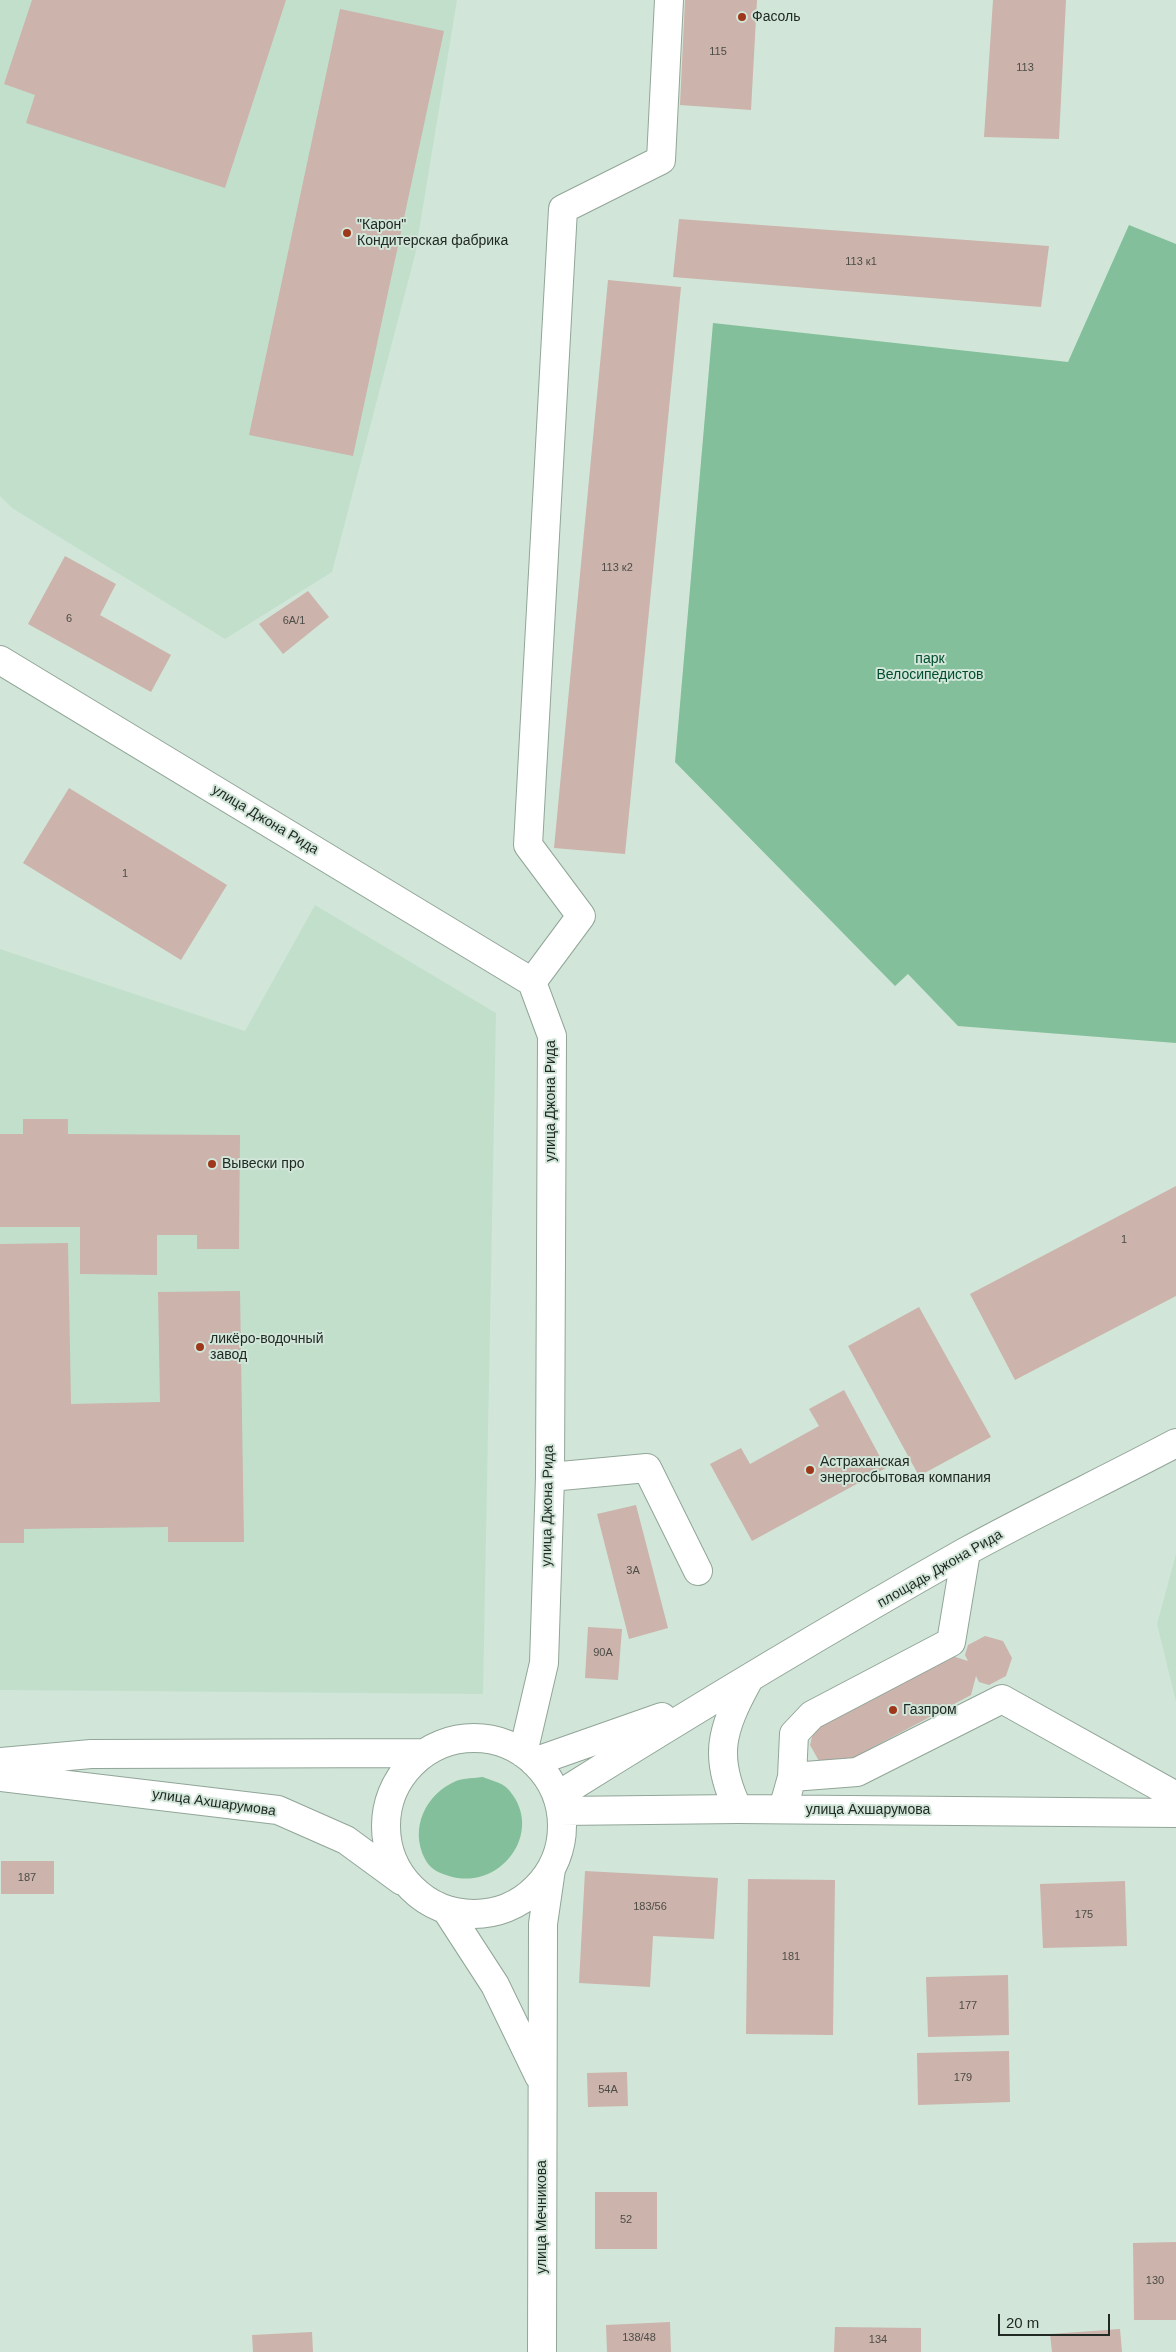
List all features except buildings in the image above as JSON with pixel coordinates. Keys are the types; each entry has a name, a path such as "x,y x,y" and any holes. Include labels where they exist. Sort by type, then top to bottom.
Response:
{"street":[{"path":"532,982 581,916 528,845 563,209 661,160 669,0"},
{"name":"улица Джона Рида","path":"0,660 532,982 552,1036 550,1477 544,1663 528,1757"},
{"name":"площадь Джона Рида","path":"558,1803 709,1701 748,1681 966,1552 1176,1443"},
{"path":"550,1477 647,1468 698,1571"},
{"path":"783,1809 792,1778 794,1734 812,1715 951,1642 966,1552"},
{"path":"738,1809 728,1787 723,1768 723,1748 726,1724 748,1681"},
{"path":"792,1778 857,1772 1002,1699 1176,1796"},
{"name":"площадь Джона Рида","path":"528,1757 709,1701"},
{"path":"474,1738 499,1742 528,1757 546,1777 558,1803 561,1841 551,1869 532,1893 506,1908 477,1914 447,1911 426,1901 408,1886 392,1860 385,1831 389,1801 402,1774 424,1753 447,1742 474,1738"},
{"path":"0,1762 91,1754 424,1753"},
{"name":"улица Ахшарумова","path":"0,1777 278,1810 346,1840 408,1886"},
{"name":"улица Ахшарумова","path":"558,1803 738,1809 1176,1812"},
{"name":"улица Мечникова","path":"542,2352 544,1924 551,1869"},
{"name":"улица Мечникова","path":"447,1911 495,1985 542,2082"}],"shaded area":[{"path":"0,0 457,0 415,255 332,572 225,639 12,508 0,496"},
{"path":"315,905 496,1013 483,1694 0,1690 0,949 245,1031"},
{"path":"1176,1554 1176,1702 1157,1624"}],"green space":[{"name":"парк Велосипедистов","path":"1129,225 1176,244 1176,1043 958,1026 908,974 895,986 675,762 713,323 1068,362"},
{"path":"483,1777 505,1786 518,1804 522,1822 520,1839 512,1854 501,1866 486,1875 468,1879 449,1876 435,1870 425,1859 419,1836 423,1813 436,1794 445,1787 459,1780"}],"place":[{"name":"Фасоль","path":"742,17"},
{"name":"\"Карон\" Кондитерская фабрика","path":"347,233"},
{"name":"Вывески про","path":"212,1164"},
{"name":"ликёро-водочный завод","path":"200,1347"},
{"name":"Астраханская энергосбытовая компания","path":"810,1470"},
{"name":"Газпром","path":"893,1710"}]}
